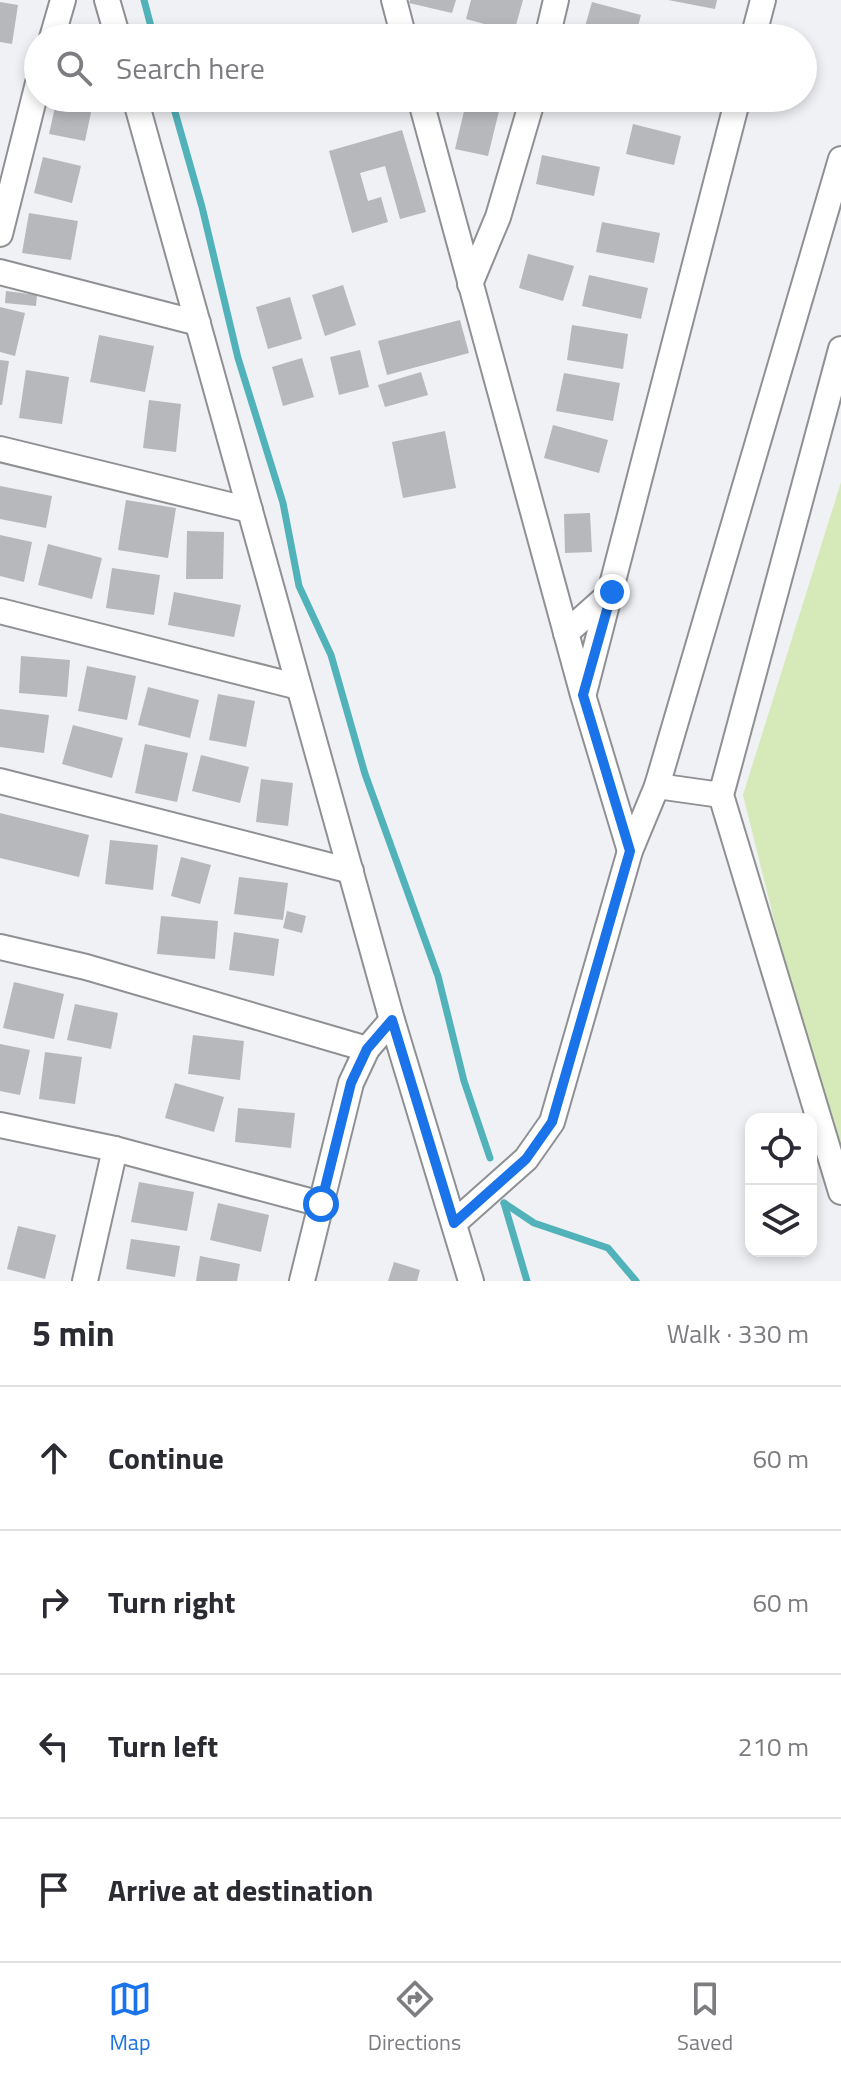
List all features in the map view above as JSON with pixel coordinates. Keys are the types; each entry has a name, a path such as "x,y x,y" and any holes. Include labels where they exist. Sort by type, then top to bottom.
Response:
{"street":[{"path":"56,24 63,0"},
{"path":"107,0 114,24"},
{"path":"394,0 400,24"},
{"path":"550,24 556,0"},
{"path":"757,24 763,0"},
{"path":"0,234 31,112"},
{"path":"139,112 392,1020 471,1281"},
{"path":"424,112 583,695 630,851"},
{"path":"470,284 498,217 529,112"},
{"path":"583,695 734,112"},
{"path":"454,1223 526,1159 552,1122 630,851 657,786 841,159"},
{"path":"0,272 198,323"},
{"path":"841,349 721,795 841,1192"},
{"path":"0,449 250,510"},
{"path":"566,633 612,592"},
{"path":"0,611 299,687"},
{"path":"0,781 351,871"},
{"path":"657,786 721,795"},
{"path":"0,947 86,967 367,1049"},
{"path":"302,1281 351,1083 367,1049 392,1020"},
{"path":"0,1125 115,1149 321,1204"},
{"path":"85,1281 115,1149"}],"green space":[{"path":"841,482 841,1190 743,795"}],"building":[{"path":"410,0 456,0 452,13 409,3"},
{"path":"471,0 523,0 516,24 484,24 466,19"},
{"path":"668,0 717,0 715,9"},
{"path":"0,2 18,5 12,44 0,42"},
{"path":"592,2 641,15 639,24 586,24"},
{"path":"54,112 91,112 85,141 49,134"},
{"path":"464,112 499,112 488,156 455,149"},
{"path":"633,124 681,136 674,165 626,154"},
{"path":"402,130 426,212 400,219 385,166 360,173 368,201 381,197 388,222 352,233 329,151"},
{"path":"542,155 600,167 594,196 536,184"},
{"path":"43,157 81,166 72,203 34,193"},
{"path":"29,213 78,221 71,260 22,253"},
{"path":"602,222 660,233 654,263 596,252"},
{"path":"528,254 574,266 563,301 519,288"},
{"path":"589,275 648,288 641,319 582,306"},
{"path":"343,285 356,325 325,336 312,295"},
{"path":"6,291 37,295 36,306 5,303"},
{"path":"290,297 302,339 268,349 256,307"},
{"path":"0,307 25,313 15,356 0,352"},
{"path":"460,320 469,353 387,375 378,341"},
{"path":"572,325 628,334 623,369 567,360"},
{"path":"99,335 154,346 145,392 90,382"},
{"path":"360,350 369,387 339,395 330,357"},
{"path":"302,358 314,397 283,406 272,367"},
{"path":"0,360 9,361 2,405 0,405"},
{"path":"26,370 69,377 62,424 19,418"},
{"path":"421,372 428,395 385,407 378,385"},
{"path":"564,373 620,383 613,421 556,411"},
{"path":"149,400 181,404 176,452 143,448"},
{"path":"553,425 608,440 599,473 544,458"},
{"path":"445,431 456,488 403,498 392,442"},
{"path":"0,486 52,496 46,528 0,519"},
{"path":"126,500 176,508 168,558 118,550"},
{"path":"590,513 592,552 565,553 564,514"},
{"path":"187,531 224,532 223,579 186,579"},
{"path":"0,535 32,542 24,582 0,576"},
{"path":"48,544 102,558 92,599 38,585"},
{"path":"112,568 160,575 154,615 106,608"},
{"path":"174,592 241,605 234,637 168,625"},
{"path":"21,656 70,660 67,697 19,693"},
{"path":"87,666 136,676 127,720 78,711"},
{"path":"148,687 199,700 190,738 138,725"},
{"path":"218,694 255,701 246,747 209,740"},
{"path":"0,709 49,715 44,753 0,747"},
{"path":"73,725 123,738 112,778 62,764"},
{"path":"145,744 188,753 177,802 135,793"},
{"path":"201,755 249,767 240,803 192,791"},
{"path":"261,779 293,783 288,826 256,822"},
{"path":"0,813 89,835 79,877 0,858"},
{"path":"110,840 158,845 153,890 105,884"},
{"path":"181,857 211,865 200,904 171,896"},
{"path":"239,877 288,883 283,920 234,914"},
{"path":"287,911 306,916 302,933 283,928"},
{"path":"161,916 218,921 215,959 157,954"},
{"path":"234,932 279,939 274,976 229,970"},
{"path":"14,982 64,994 54,1039 3,1028"},
{"path":"75,1004 118,1013 111,1049 67,1040"},
{"path":"193,1035 244,1041 240,1080 188,1074"},
{"path":"0,1044 30,1050 20,1095 0,1091"},
{"path":"45,1052 82,1057 75,1104 39,1099"},
{"path":"175,1083 224,1097 214,1132 165,1118"},
{"path":"238,1108 295,1113 291,1148 235,1142"},
{"path":"139,1182 194,1192 187,1231 131,1222"},
{"path":"218,1203 269,1215 261,1252 210,1240"},
{"path":"18,1226 56,1235 45,1279 7,1269"},
{"path":"131,1239 180,1246 175,1277 126,1269"},
{"path":"200,1256 240,1264 237,1281 196,1281"},
{"path":"394,1262 420,1270 417,1281 388,1281"}],"waterway":[{"path":"144,0 150,24"},
{"path":"175,112 202,207 238,358 283,503 299,586 331,655 365,774 438,976 464,1081 490,1158"},
{"path":"504,1203 534,1223 608,1248 636,1281"},
{"path":"504,1203 527,1281"}],"route":[{"path":"321,1204 351,1083 367,1049 392,1020 454,1223 526,1159 552,1122 630,851 583,695 612,592"}]}
